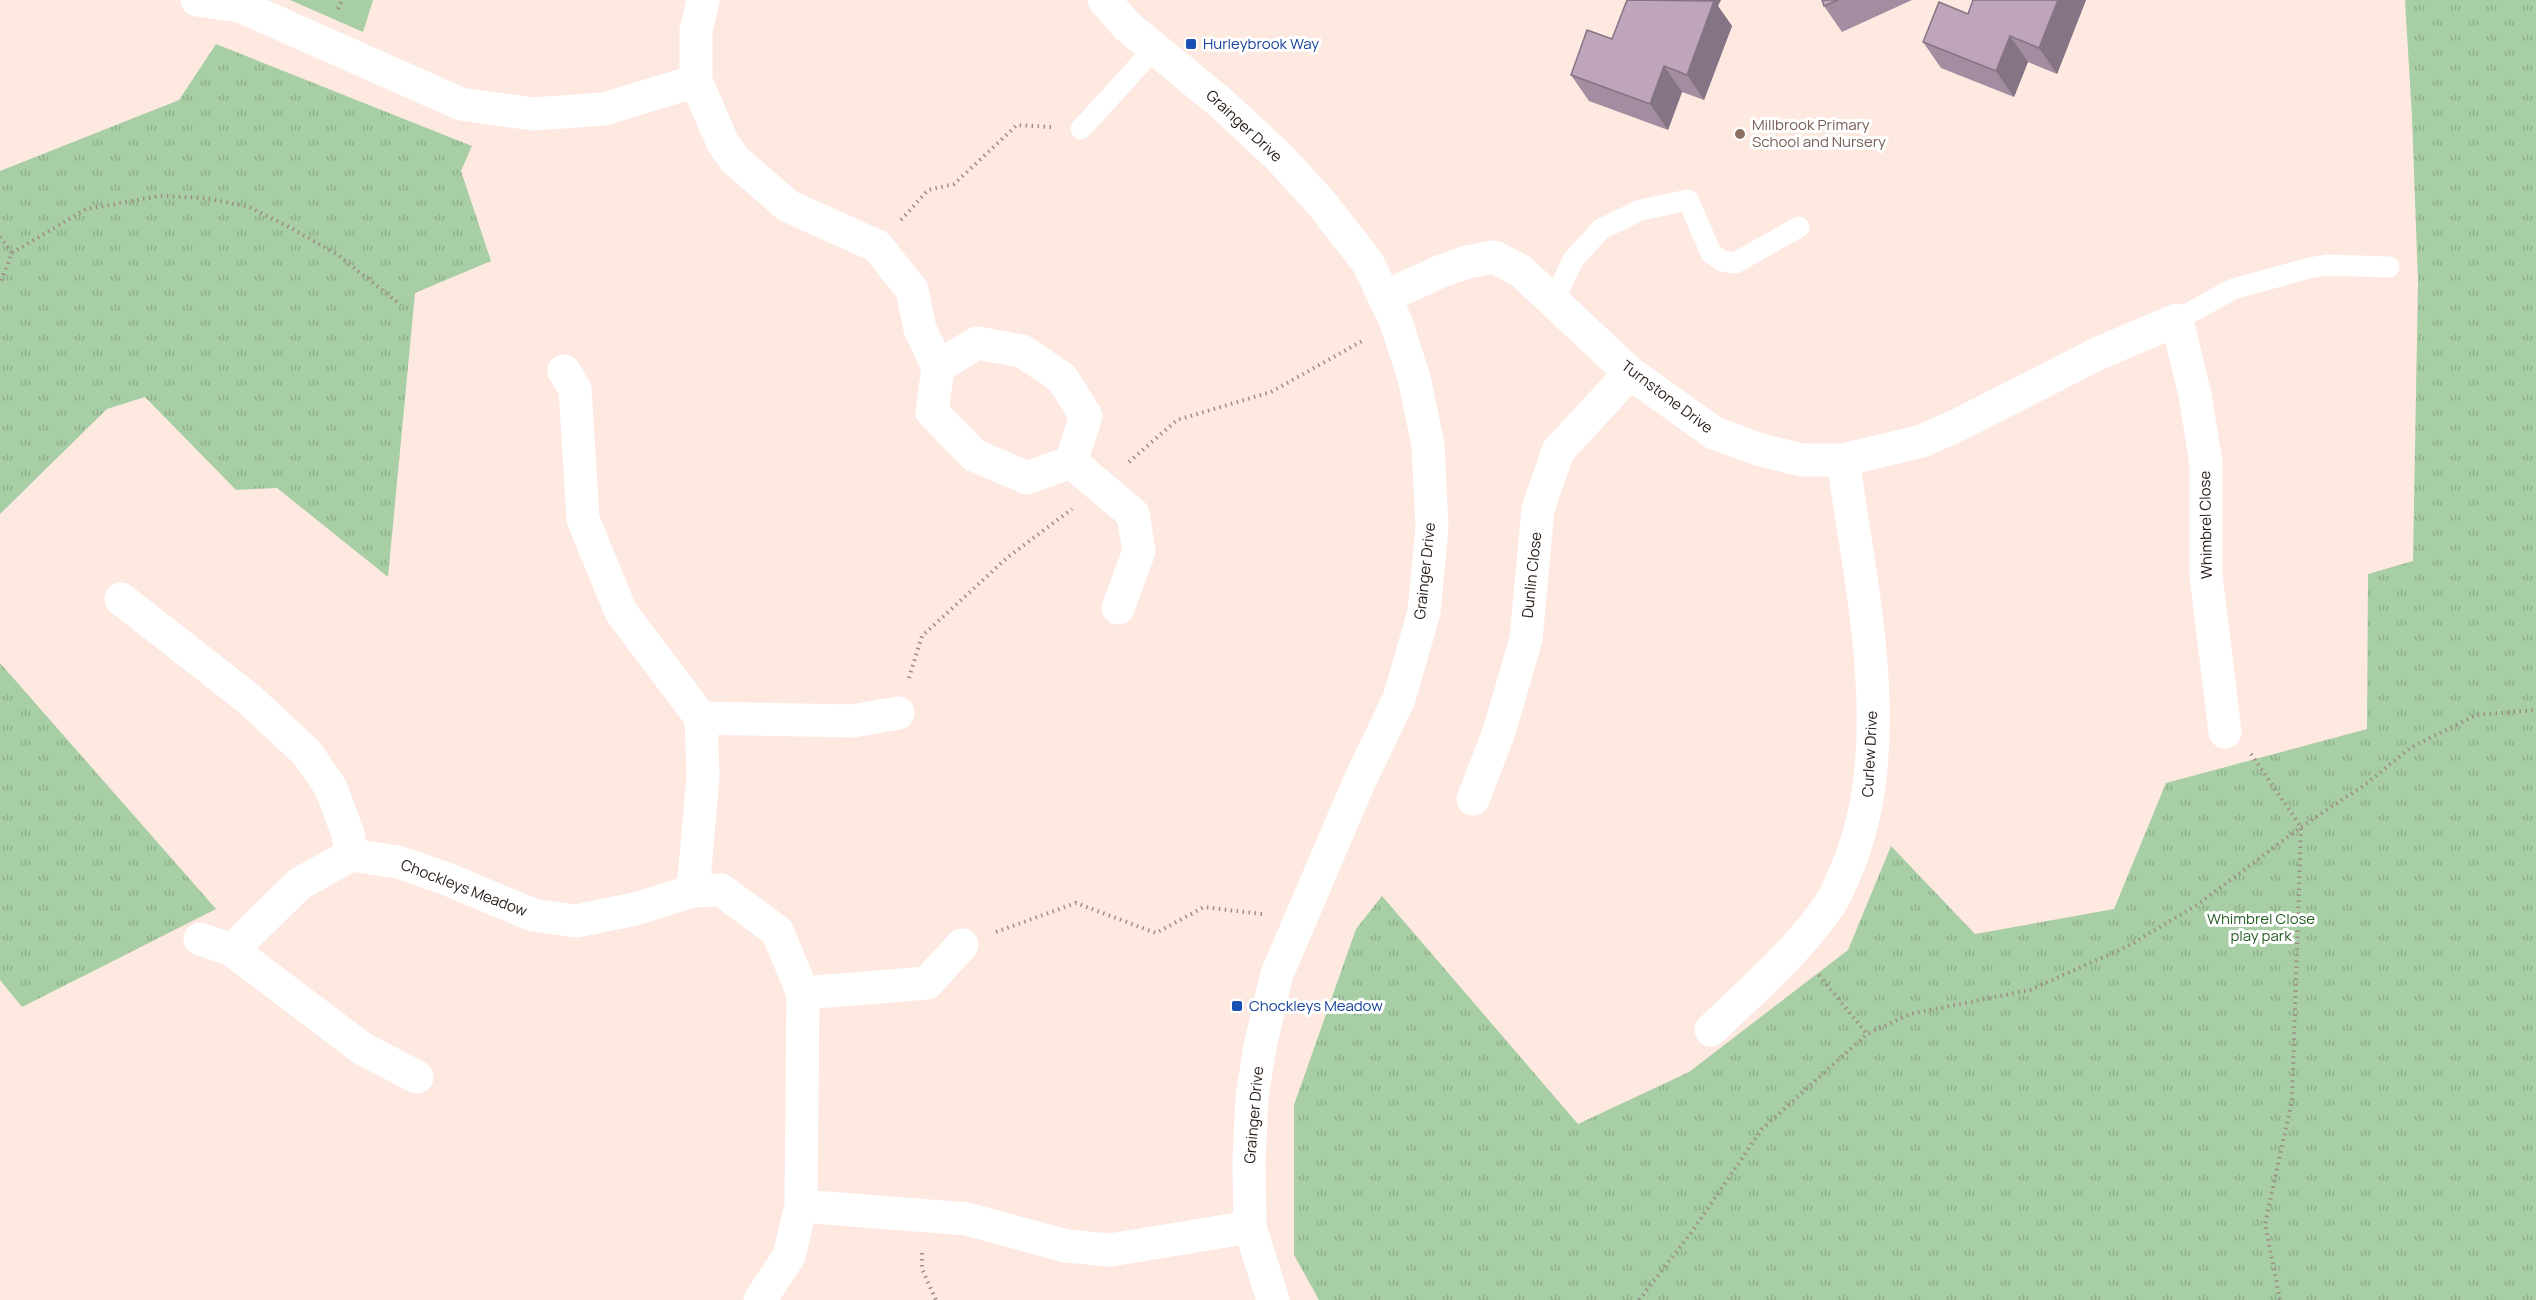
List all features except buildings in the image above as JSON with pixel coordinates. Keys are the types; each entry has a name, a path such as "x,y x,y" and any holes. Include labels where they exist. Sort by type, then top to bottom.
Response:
{"street":[{"path":"196,0 240,6 461,104 533,114 604,109 696,81"},
{"path":"703,0 696,30 696,81 712,123 723,143 735,160 788,206 877,246 912,290 920,329 938,367 932,412 974,455 1027,478 1071,462"},
{"name":"Grainger Drive","path":"1104,0 1127,26 1221,103 1279,157 1368,263 1396,322 1414,378 1428,445 1432,528 1424,612 1399,699 1360,780 1277,974 1254,1087 1249,1162 1250,1227 1273,1300"},
{"name":"Turnstone Drive","path":"1385,297 1439,272 1467,262 1494,257 1521,271 1630,373 1714,433 1761,450 1802,460 1843,460 1922,441 2099,353 2177,320"},
{"name":"Whimbrel Close","path":"2177,320 2195,395 2206,463 2206,576 2225,732"},
{"path":"938,367 977,343 1022,351 1062,378 1086,416 1071,462"},
{"path":"564,370 575,389 583,519 621,612 701,717 703,776 693,891"},
{"name":"Dunlin Close","path":"1473,799 1499,732 1526,639 1538,509 1558,451 1630,373"},
{"name":"Curlew Drive","path":"1711,1030 1797,948 1833,900 1854,853 1869,800 1873,753 1869,645 1843,460"},
{"path":"1071,462 1133,514 1139,551 1118,608"},
{"path":"121,599 249,699 307,753 331,788 348,834 351,855 299,884 232,950"},
{"path":"701,717 853,721 898,713"},
{"name":"Chockleys Meadow","path":"351,855 398,862 447,879 533,915 576,921 635,909 693,891 721,890 777,931 803,993 801,1206 789,1256 760,1300"},
{"path":"200,939 232,950 363,1049 417,1077"},
{"path":"803,993 927,983 962,945"},
{"path":"801,1206 967,1219 1066,1246 1110,1250 1250,1227"}],"lane":[{"path":"1081,129 1154,49"},
{"path":"1554,300 1573,260 1601,229 1641,210 1688,200 1711,253 1722,261 1735,263 1799,227"},
{"path":"2177,320 2233,289 2309,268 2327,265 2389,267"}],"path":[{"path":"877,246 928,190 954,184 1017,125 1081,129"},
{"path":"0,284 12,253 86,209 160,196 206,198 249,207 291,228 338,255 401,305"},
{"path":"0,237 12,253"},
{"path":"1639,1300 1691,1233 1762,1128 1868,1034 1910,1014 2030,990 2128,946 2197,905 2301,827 2366,784 2409,748 2476,715 2536,710"},
{"path":"2225,732 2256,758 2301,827 2292,1100 2265,1224 2280,1300"},
{"path":"962,945 1076,903 1156,933 1204,907 1301,919"},
{"path":"1797,948 1868,1034"},
{"path":"921,1215 922,1269 936,1300"}],"green space":[{"path":"290,0 373,0 363,32"},
{"name":"Whimbrel Close play park","path":"2405,0 2536,0 2536,1300 1319,1300 1294,1255 1294,1105 1356,929 1382,896 1578,1124 1689,1072 1848,950 1891,846 1975,934 2114,909 2166,783 2367,729 2368,574 2413,561 2418,282"},
{"path":"216,44 472,146 461,171 491,261 415,293 388,577 277,488 236,490 145,397 107,409 0,514 0,171 179,100"},
{"path":"0,663 216,909 22,1007 0,980"}],"place":[{"name":"Hurleybrook Way","path":"1191,44"},
{"name":"Millbrook Primary School and Nursery","path":"1740,134"},
{"name":"Chockleys Meadow","path":"1237,1006"}]}
